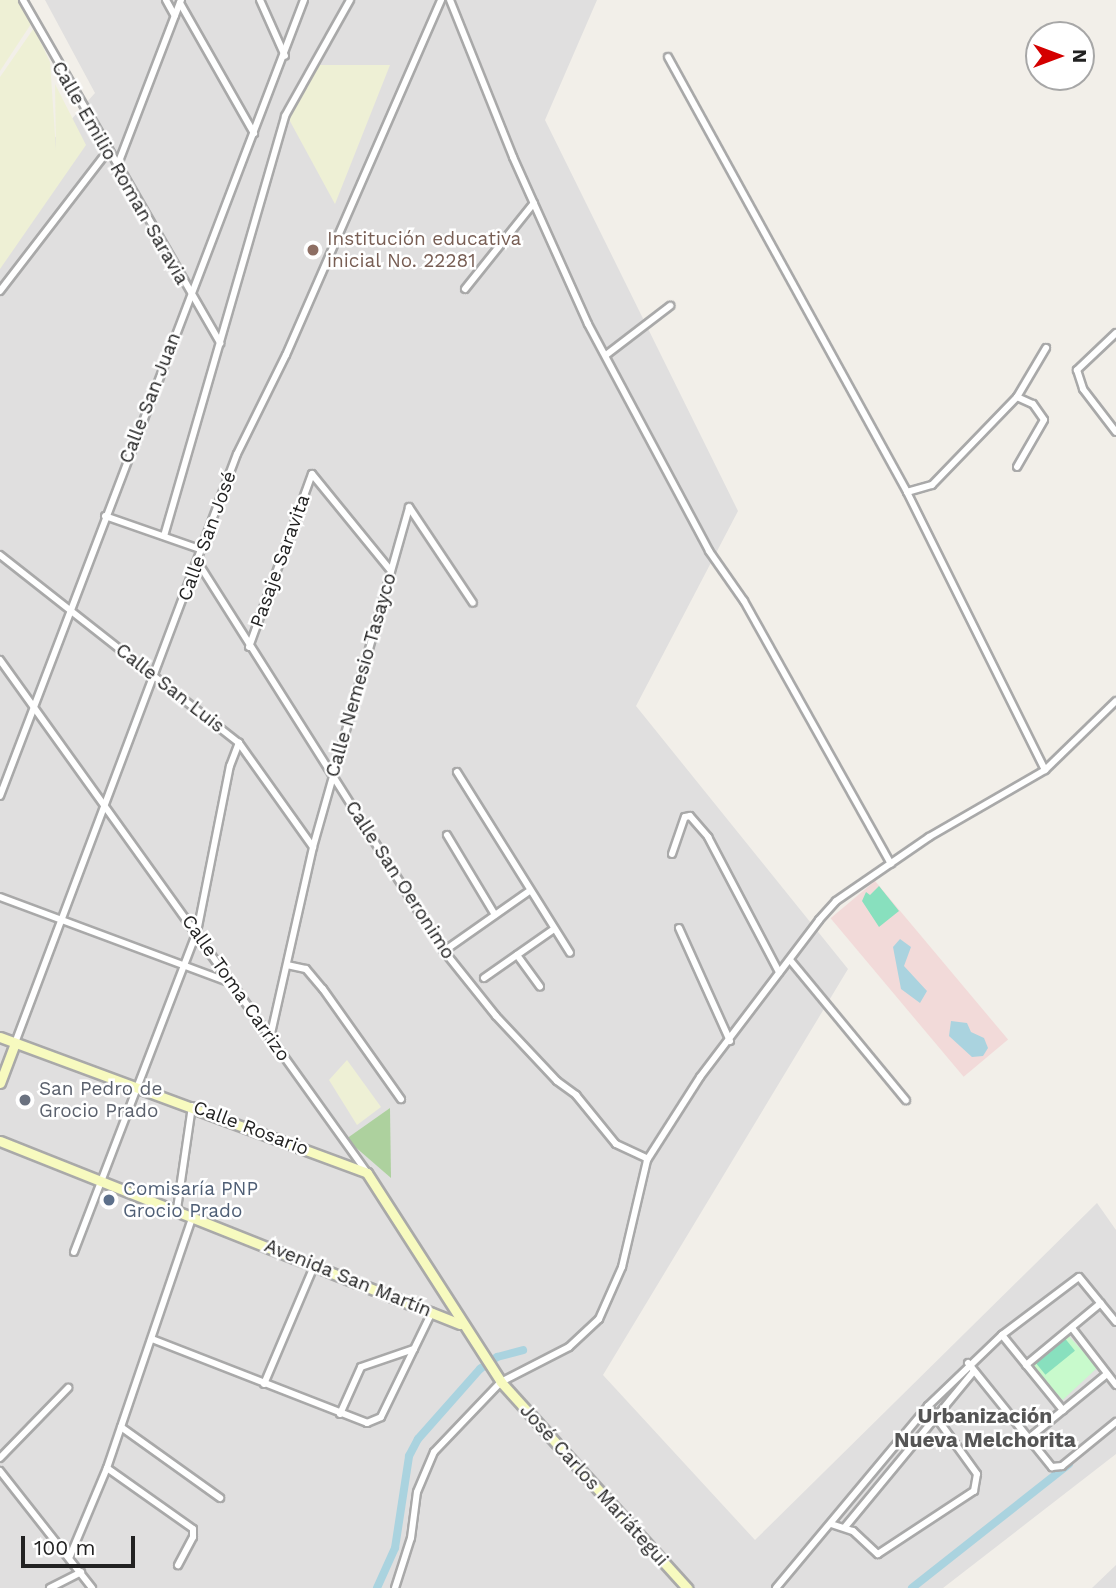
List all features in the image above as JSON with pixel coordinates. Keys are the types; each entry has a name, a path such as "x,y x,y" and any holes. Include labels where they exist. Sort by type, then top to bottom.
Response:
{"main road":[{"name":"Calle Rosario","path":"0,1037 367,1173"},
{"name":"Calle San José","path":"0,1083 15,1043"},
{"name":"Avenida San Martín","path":"0,1141 177,1209 460,1324"},
{"name":"Calle Toma Carrizo","path":"367,1173 460,1324 488,1362"},
{"name":"José Carlos Mariátegui","path":"488,1362 501,1382 687,1588"}],"street":[{"path":"166,0 175,16"},
{"path":"260,0 285,56"},
{"name":"Calle San Juan","path":"0,796 36,709 105,516 285,56 304,0"},
{"path":"164,536 285,116 350,0"},
{"name":"Calle San José","path":"15,1043 107,807 237,454 286,355 442,0"},
{"path":"450,0 534,203 606,355 709,551 750,613 891,864"},
{"path":"118,164 181,1"},
{"path":"181,1 254,133"},
{"name":"Calle Emilio Roman Saravia","path":"26,2 190,296 220,344"},
{"path":"668,57 906,492 1045,770"},
{"path":"0,291 108,150"},
{"path":"465,289 534,203"},
{"path":"606,355 670,306"},
{"path":"1116,333 1077,370 1083,389 1116,432"},
{"path":"906,492 932,485 1017,397 1046,348"},
{"path":"1017,397 1033,404 1044,420 1017,467"},
{"name":"Pasaje Saravita","path":"248,647 312,474 391,572"},
{"name":"Calle Nemesio Tasayco","path":"270,1038 313,847 407,509 412,508 473,603"},
{"path":"105,516 200,550"},
{"name":"Calle San Luis","path":"0,555 239,743 313,847"},
{"name":"Calle San Oeronimo","path":"197,561 248,647 444,951 496,1016 557,1081 576,1095 616,1144 648,1158"},
{"name":"Calle Toma Carrizo","path":"0,660 367,1173"},
{"path":"395,1588 411,1538 425,1469 444,1436 501,1382 569,1347 599,1319 622,1267 648,1158 700,1077 836,901 891,864 1045,770 1116,701"},
{"path":"74,1252 197,932 230,766 239,743"},
{"path":"457,772 528,892 570,953"},
{"path":"672,854 685,817 692,817 708,837 779,972"},
{"path":"447,835 495,915"},
{"path":"444,951 528,892"},
{"path":"0,897 182,968 230,983"},
{"path":"679,928 730,1041"},
{"path":"484,978 554,929"},
{"path":"517,955 540,987"},
{"path":"790,960 906,1100"},
{"path":"287,965 306,969 401,1099"},
{"path":"177,1209 192,1106"},
{"path":"70,1556 107,1468 193,1216"},
{"path":"264,1384 315,1264"},
{"path":"776,1588 928,1406 968,1363 1002,1335 1077,1277 1116,1322"},
{"path":"1026,1365 1101,1303"},
{"path":"152,1339 367,1423 381,1417 432,1312"},
{"path":"1072,1328 1116,1385"},
{"path":"1002,1335 1063,1410"},
{"path":"340,1414 361,1367 414,1349"},
{"path":"968,1363 1049,1465 1062,1466 1116,1422"},
{"path":"845,1527 973,1372"},
{"path":"1029,1438 1107,1374"},
{"path":"0,1458 68,1388"},
{"path":"831,1524 845,1527 878,1554 974,1491 977,1475 928,1406"},
{"path":"121,1427 220,1498"},
{"path":"107,1468 193,1529 193,1537 178,1565"},
{"path":"0,1471 70,1556 92,1588"},
{"path":"50,1588 81,1572"}],"shaded area":[{"path":"45,0 597,0 545,120 738,511 636,706 848,969 603,1375 755,1540 1097,1203 1116,1230 1116,1454 943,1588 0,1588 0,199 95,93"},
{"path":"875,881 1008,1040 964,1077 831,918"},
{"path":"1116,1565 1116,1588 1092,1588"}],"green space":[{"path":"0,0 18,0 31,24 0,71"},
{"path":"34,28 50,62 56,150 55,84 86,145 0,269 0,77"},
{"path":"310,65 390,65 335,204 285,112"},
{"path":"879,886 899,911 879,927 862,901 866,892 870,895"},
{"path":"347,1060 381,1107 357,1125 329,1080"},
{"path":"390,1108 391,1178 346,1139"},
{"path":"1063,1330 1098,1367 1063,1400 1028,1363"},
{"path":"1063,1336 1075,1351 1045,1375 1033,1360"}],"water":[{"path":"900,939 911,947 904,966 927,991 920,1003 901,989 893,947"},
{"path":"951,1021 967,1023 971,1032 984,1038 988,1048 983,1056 972,1057 949,1036"}],"waterway":[{"path":"377,1588 395,1548 409,1456 418,1439 480,1369 497,1357 523,1350"},
{"path":"912,1588 1069,1464"}],"place":[{"name":"Institución educativa inicial No. 22281","path":"313,250"},
{"name":"San Pedro de Grocio Prado","path":"25,1100"},
{"name":"Comisaría PNP Grocio Prado","path":"109,1200"}],"district":[{"name":"Urbanización Nueva Melchorita","path":"985,1428"}]}
